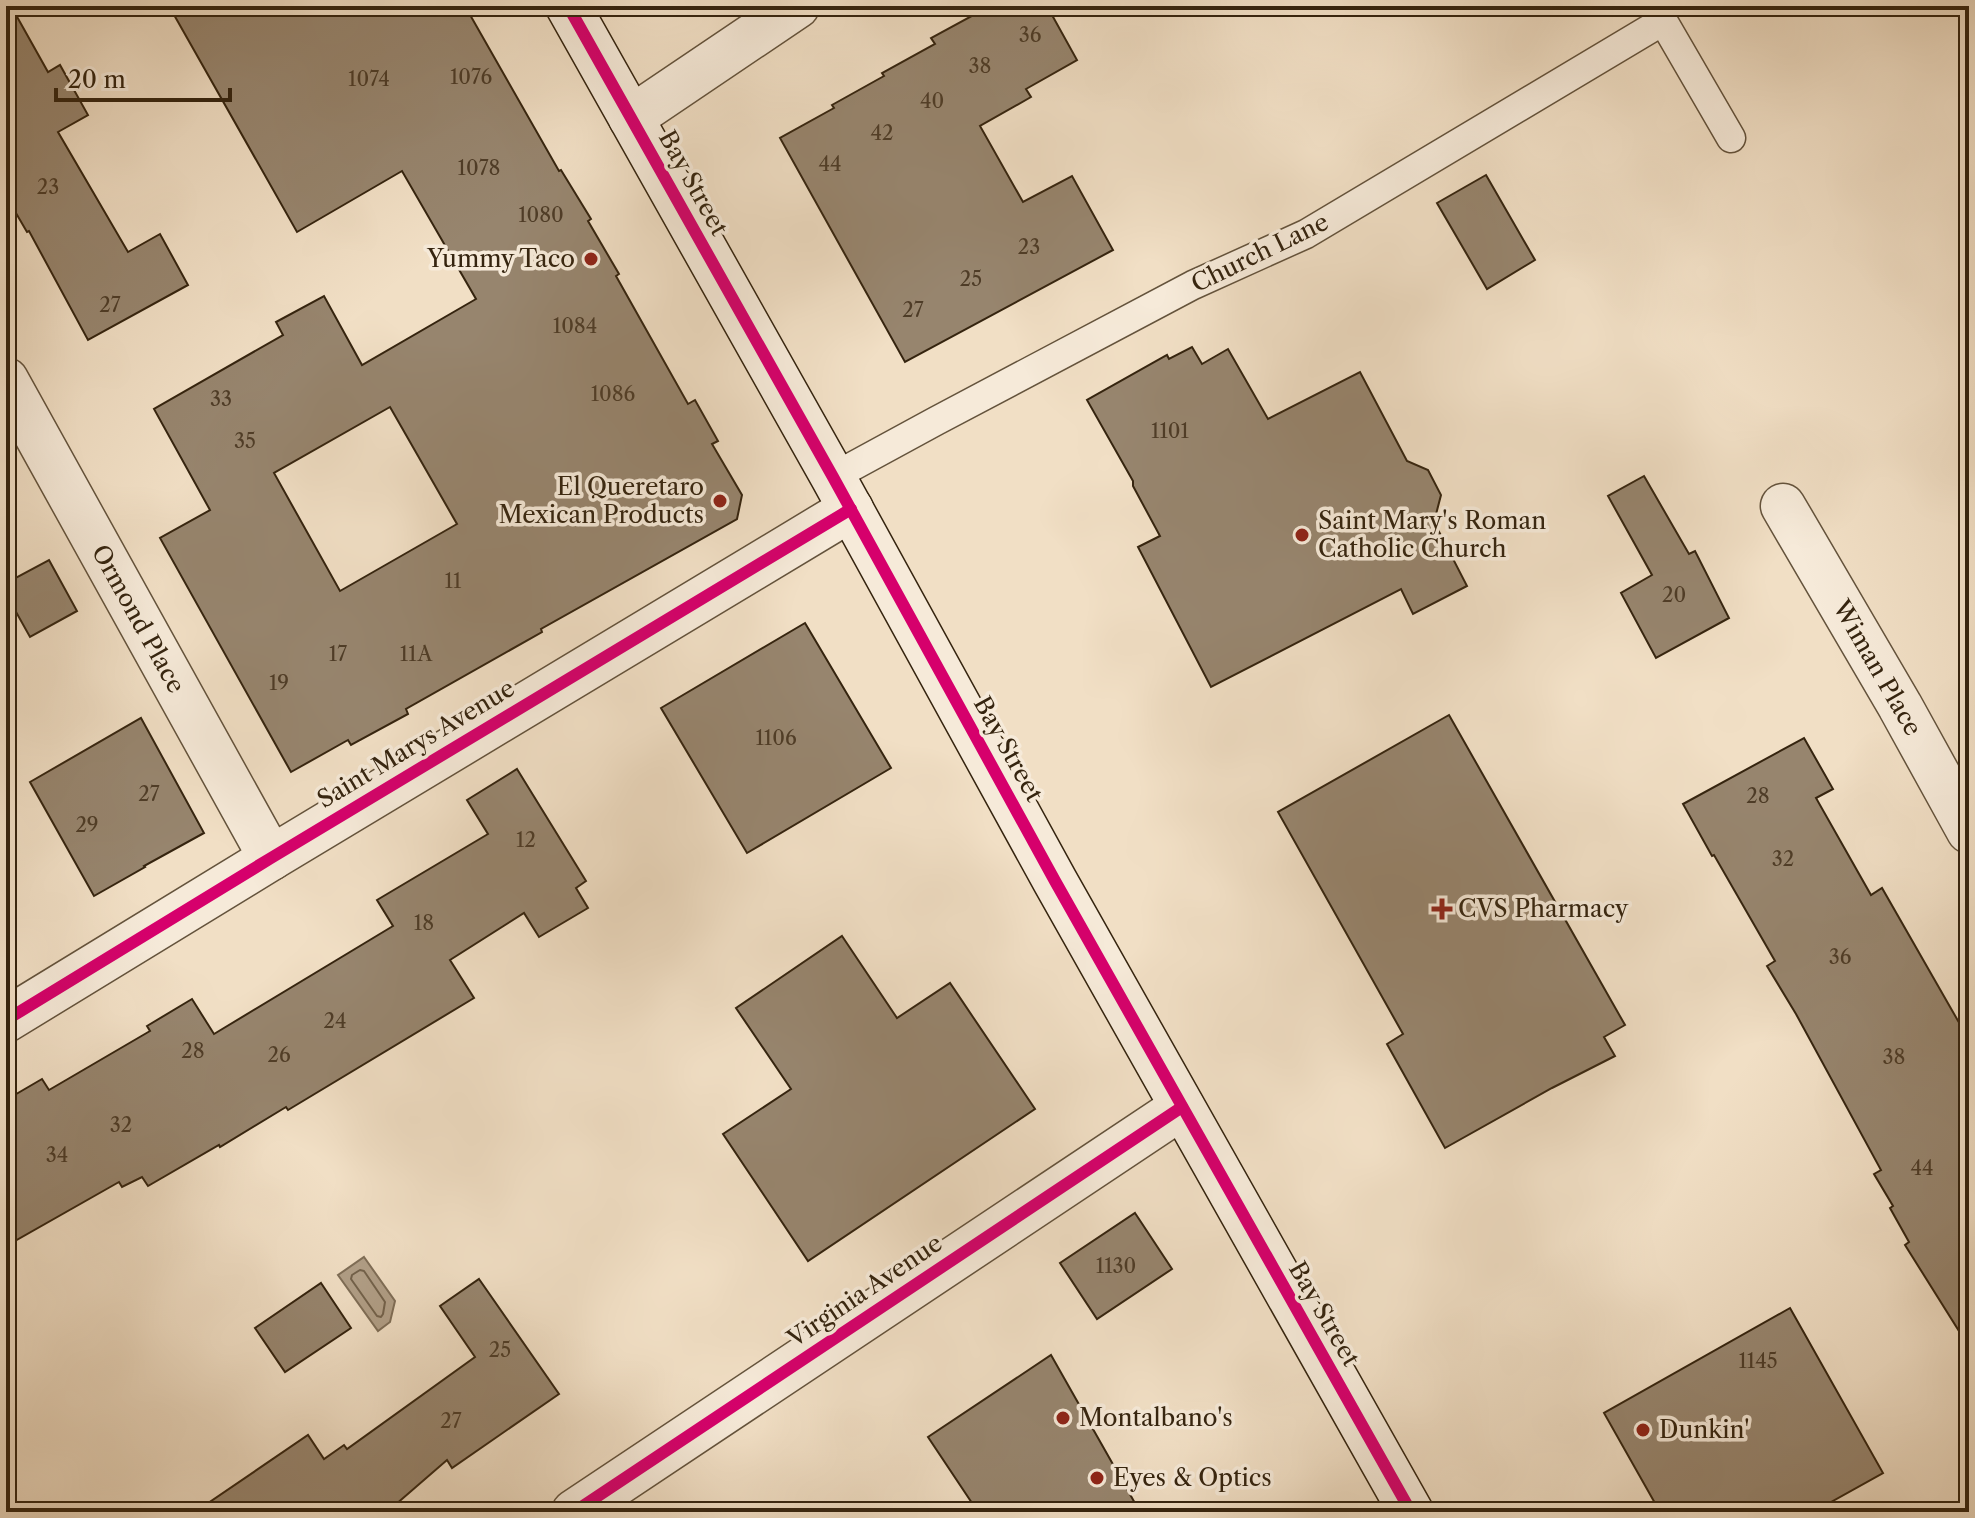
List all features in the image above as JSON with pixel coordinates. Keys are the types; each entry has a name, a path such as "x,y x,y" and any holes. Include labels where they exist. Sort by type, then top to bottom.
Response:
{"street":[{"name":"Bay Street","path":"568,6 1411,1512"},
{"path":"631,118 797,6"},
{"name":"Ormond Place","path":"6,380 271,858"},
{"name":"Saint Marys Avenue","path":"6,1020 271,858 842,493"},
{"name":"Wiman Place","path":"1783,506 1969,831"},
{"name":"Virginia Avenue","path":"574,1512 1182,1107"}],"lane":[{"path":"1659,13 1731,138"},
{"name":"Church Lane","path":"842,493 1193,285 1306,234 1659,13"}],"water":[{"path":"364,1257 395,1301 390,1322 378,1331 338,1275"}],"building":[{"path":"6,6 11,6 48,72 60,65 88,115 58,132 128,252 160,234 188,285 88,340 29,231 6,196"},
{"path":"169,6 465,6 559,171 591,219 588,221 619,274 616,276 688,404 695,400 718,441 712,444 742,495 737,519 406,709 408,714 351,745 348,740 291,772 160,538 210,510 154,409 283,335 276,322 324,296 362,365 476,299 402,171 297,232","holes":["390,407 457,524 340,591 274,473"]},
{"path":"990,6 1047,6 1077,60 1026,89 1031,97 980,126 1023,202 1072,176 1113,250 905,362 780,138 834,108 832,105 884,76 882,73 935,44 931,38"},
{"path":"1486,175 1535,260 1487,289 1437,203"},
{"name":"Saint Mary's Roman Catholic Church","path":"1192,347 1202,364 1228,349 1268,419 1360,372 1407,461 1428,470 1441,495 1434,522 1467,586 1413,614 1401,589 1211,687 1138,547 1160,536 1087,400 1167,355 1169,359"},
{"path":"1644,476 1689,554 1695,551 1729,618 1656,658 1621,593 1652,575 1608,496"},
{"path":"49,560 77,611 30,637 6,594 6,583"},
{"path":"805,623 891,768 747,853 661,708"},
{"path":"1449,715 1625,1025 1604,1037 1615,1056 1445,1148 1387,1044 1403,1034 1278,812"},
{"path":"141,718 204,833 94,896 30,782"},
{"path":"1804,738 1833,789 1816,798 1871,895 1882,888 1969,1040 1969,1347 1905,1245 1909,1242 1874,1174 1881,1170 1767,966 1775,961 1683,804"},
{"path":"517,769 586,881 576,888 588,908 539,937 524,913 450,960 474,998 288,1110 286,1107 148,1186 142,1177 122,1187 119,1182 6,1246 6,1100 42,1079 49,1090 150,1031 147,1026 192,999 214,1034 393,926 377,900 488,834 467,800"},
{"path":"842,936 897,1018 950,983 1035,1109 808,1261 723,1134 791,1089 736,1008"},
{"path":"1135,1213 1172,1269 1097,1319 1060,1263"},
{"path":"479,1279 559,1394 452,1468 447,1460 387,1512 195,1512 308,1435 324,1459 344,1445 347,1449 475,1357 440,1306"},
{"path":"321,1283 351,1328 285,1372 255,1328"},
{"path":"1790,1308 1883,1473 1813,1512 1660,1512 1604,1413"},
{"path":"1051,1355 1140,1512 978,1512 928,1437"}],"cycle path":[{"path":"568,6 833,477 1055,881 1411,1512"},
{"path":"6,1020 851,509"},
{"path":"574,1512 1182,1107"}],"place":[{"name":"Yummy Taco","path":"591,259"},
{"name":"El Queretaro Mexican Products","path":"720,501"},
{"name":"Saint Mary's Roman Catholic Church","path":"1302,535"},
{"name":"CVS Pharmacy","path":"1442,909"},
{"name":"Montalbano's","path":"1063,1418"},
{"name":"Dunkin'","path":"1643,1430"},
{"name":"Eyes & Optics","path":"1097,1478"}]}
